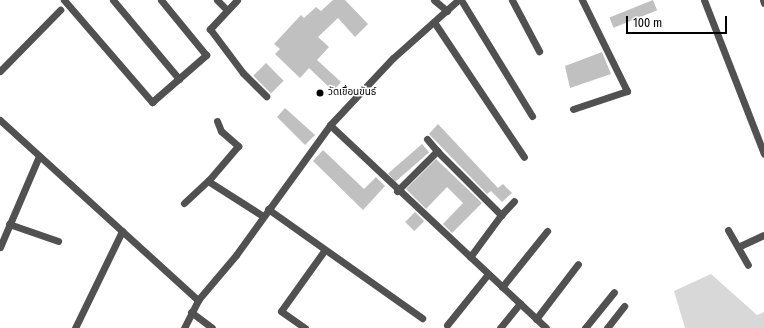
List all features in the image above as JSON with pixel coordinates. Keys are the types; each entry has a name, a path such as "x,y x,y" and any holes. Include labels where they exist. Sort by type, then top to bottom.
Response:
{"street":[{"path":"64,0 152,102 206,56 161,0"},
{"path":"113,0 179,79"},
{"path":"217,0 227,10"},
{"path":"237,0 213,24 212,33 243,73 266,96"},
{"path":"434,0 446,11"},
{"path":"184,328 198,300 236,255 330,125 393,58 458,0"},
{"path":"461,0 532,116"},
{"path":"512,0 539,51"},
{"path":"572,110 627,91 582,0"},
{"path":"704,0 764,154"},
{"path":"0,71 60,10"},
{"path":"434,22 524,157"},
{"path":"0,120 198,300"},
{"path":"184,203 208,181 238,146 221,131 217,122"},
{"path":"330,125 397,191 546,328"},
{"path":"427,139 501,216"},
{"path":"397,191 437,150"},
{"path":"0,247 39,156"},
{"path":"208,181 263,216"},
{"path":"470,257 514,201"},
{"path":"268,209 422,318"},
{"path":"10,224 58,241"},
{"path":"728,230 735,246 740,246 764,235"},
{"path":"75,328 122,232"},
{"path":"502,287 547,232"},
{"path":"740,246 748,265"},
{"path":"305,328 281,311 324,250"},
{"path":"536,319 578,264"},
{"path":"448,325 488,274"},
{"path":"585,328 614,292"},
{"path":"500,328 520,303"},
{"path":"607,328 624,306"},
{"path":"191,312 212,328"}],"shaded area":[{"path":"711,274 757,315 764,312 764,328 685,328 674,291"}],"building":[{"path":"333,0 345,0 368,24 355,37 338,18 318,37 329,47 317,60 341,82 333,91 309,68 300,78 275,54 280,49 274,44 301,15 304,18 316,7 321,11"},
{"path":"653,0 657,10 614,28 609,18"},
{"path":"602,52 611,74 570,88 565,66"},
{"path":"266,63 284,81 271,93 253,76"},
{"path":"285,108 315,135 305,145 277,117"},
{"path":"438,124 498,188 503,184 512,193 502,202 491,191 487,194 429,134"},
{"path":"422,144 429,152 395,182 388,174"},
{"path":"323,150 364,189 376,177 385,186 363,210 313,161"},
{"path":"436,159 482,203 452,233 443,224 463,203 447,187 426,209 406,189"},
{"path":"415,212 424,221 414,231 405,222"}],"place":[{"name":"วัดเขื่อนขันธ์","path":"320,93"}]}
